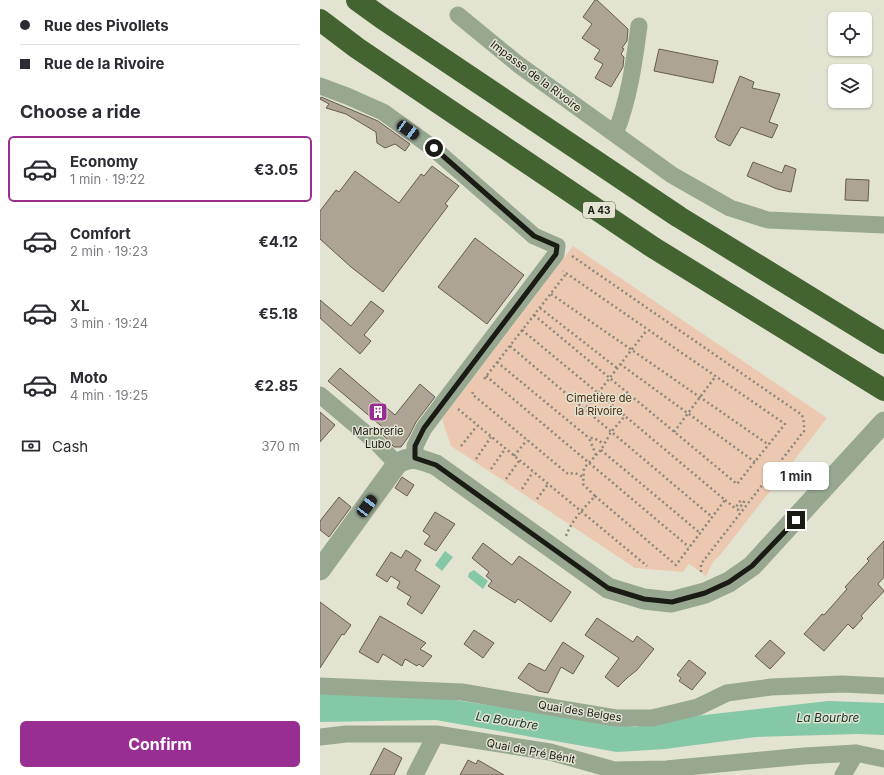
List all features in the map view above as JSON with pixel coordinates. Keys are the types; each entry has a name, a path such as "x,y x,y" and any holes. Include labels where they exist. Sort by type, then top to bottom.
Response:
{"highway":[{"path":"357,0 679,217 884,343"},
{"name":"A 43","path":"320,20 357,48 654,248 884,390"}],"street":[{"name":"Impasse de la Rivoire","path":"458,15 519,65 672,175 730,208 768,220 884,225"},
{"path":"615,134 621,120 632,77 639,26"},
{"path":"320,86 383,112 434,148 534,236 556,250 534,282 424,428 406,461 320,570"},
{"path":"320,395 376,442 406,461 436,465 608,588 644,599 672,602 705,593 729,582 752,566 884,422"},
{"name":"Quai des Belges","path":"320,686 462,692 616,718 652,718 698,707 727,693 771,687 842,684 884,686"},
{"name":"Quai de Pré Bénit","path":"320,737 346,734 436,734 550,752 614,770 666,769 804,756 856,753 884,759"},
{"path":"415,775 436,734"},
{"path":"843,775 856,753"}],"path":[{"path":"556,250 568,253 802,415 804,431 701,564 702,574"},
{"path":"481,382 566,274 785,424 737,484 534,315"},
{"path":"534,282 769,445"},
{"path":"540,308 618,368"},
{"path":"522,330 735,508 741,500 744,502 738,510 741,512"},
{"path":"584,410 647,330"},
{"path":"510,346 712,517"},
{"path":"482,351 589,438 596,455"},
{"path":"620,364 755,462"},
{"path":"486,376 689,547"},
{"path":"674,432 715,377"},
{"path":"477,388 472,394 568,474 575,473 583,477"},
{"path":"446,400 647,566"},
{"path":"624,416 610,432 601,450 588,462 584,468 583,484 676,565 725,500"},
{"path":"461,446 477,426"},
{"path":"476,459 491,437"},
{"path":"589,438 594,438 604,444"},
{"path":"514,456 527,440"},
{"path":"491,469 505,449"},
{"path":"601,450 700,533"},
{"path":"506,479 519,460"},
{"path":"522,489 533,472"},
{"path":"537,499 548,484"},
{"path":"561,554 570,525 580,511 595,496"}],"green space":[{"name":"Cimetière de la Rivoire","path":"573,246 827,418 721,554 713,562 706,576 689,564 683,572 635,568 451,446 442,419"}],"water":[{"path":"445,551 453,557 442,571 435,565"},
{"path":"474,570 488,581 483,589 468,577 469,573"},
{"name":"La Bourbre","path":"320,691 421,695 635,727 678,718 828,701 884,703 884,735 858,734 756,737 665,749 617,752 436,720 320,722"}],"building":[{"path":"595,0 597,0 628,29 627,41 622,48 624,49 621,54 624,57 623,67 611,87 595,78 603,64 594,59 600,50 582,38 592,24 583,17"},
{"path":"659,49 718,61 713,83 654,71"},
{"path":"740,76 754,82 752,88 780,94 769,122 778,125 772,138 741,127 730,146 717,140 715,137"},
{"path":"321,97 378,121 410,144 405,151 395,144 385,148 377,143 376,132 346,114 326,108 329,104 320,99"},
{"path":"753,162 782,173 785,165 796,169 791,192 777,189 747,176"},
{"path":"432,166 459,186 445,204 448,206 383,292 351,267 320,239 320,211 336,190 339,192 355,171 399,203 421,174 424,176"},
{"path":"846,179 869,180 868,201 845,200"},
{"path":"475,238 524,275 487,324 438,287"},
{"path":"320,300 351,326 371,301 384,311 364,335 371,341 360,354 320,318"},
{"name":"Marbrerie Lubo","path":"340,368 395,415 420,384 435,397 416,422 409,436 401,447 394,447 382,434 386,430 328,381"},
{"path":"320,412 335,425 320,442"},
{"path":"402,477 414,485 407,496 395,488"},
{"path":"339,497 351,507 329,537 320,530 320,521"},
{"path":"435,512 455,524 436,551 424,544 430,536 423,531"},
{"path":"884,541 884,577 878,584 884,591 861,616 863,618 853,629 848,624 824,651 804,634 822,614 824,615 847,589 845,587 869,561 867,559"},
{"path":"483,543 512,565 519,556 571,592 551,622 518,599 515,603 488,586 492,581 486,576 489,572 472,558"},
{"path":"406,550 421,560 415,570 440,586 422,614 407,604 411,597 397,588 400,582 391,576 387,582 376,575 391,552 401,558"},
{"path":"320,602 351,625 344,635 342,634 320,668"},
{"path":"380,616 426,643 420,649 432,656 423,667 419,664 417,666 405,659 402,666 383,654 378,663 359,652"},
{"path":"597,618 633,642 637,636 654,649 637,670 618,687 605,677 619,658 585,635"},
{"path":"474,630 494,643 483,658 464,644"},
{"path":"770,640 785,653 770,669 755,656"},
{"path":"563,642 584,656 573,674 561,667 548,693 538,691 518,678 529,663 545,671"},
{"path":"689,660 706,673 692,690 679,681 681,678 677,675"},
{"path":"384,748 402,758 394,775 370,775"},
{"path":"468,760 476,764 478,760 504,775 460,775"}],"place":[{"name":"Marbrerie Lubo","path":"378,412"}],"route":[{"path":"434,148 534,236 557,246 556,254 424,428 415,446 415,458 436,465 608,588 644,599 672,602 705,593 729,582 752,566 796,520"}]}
